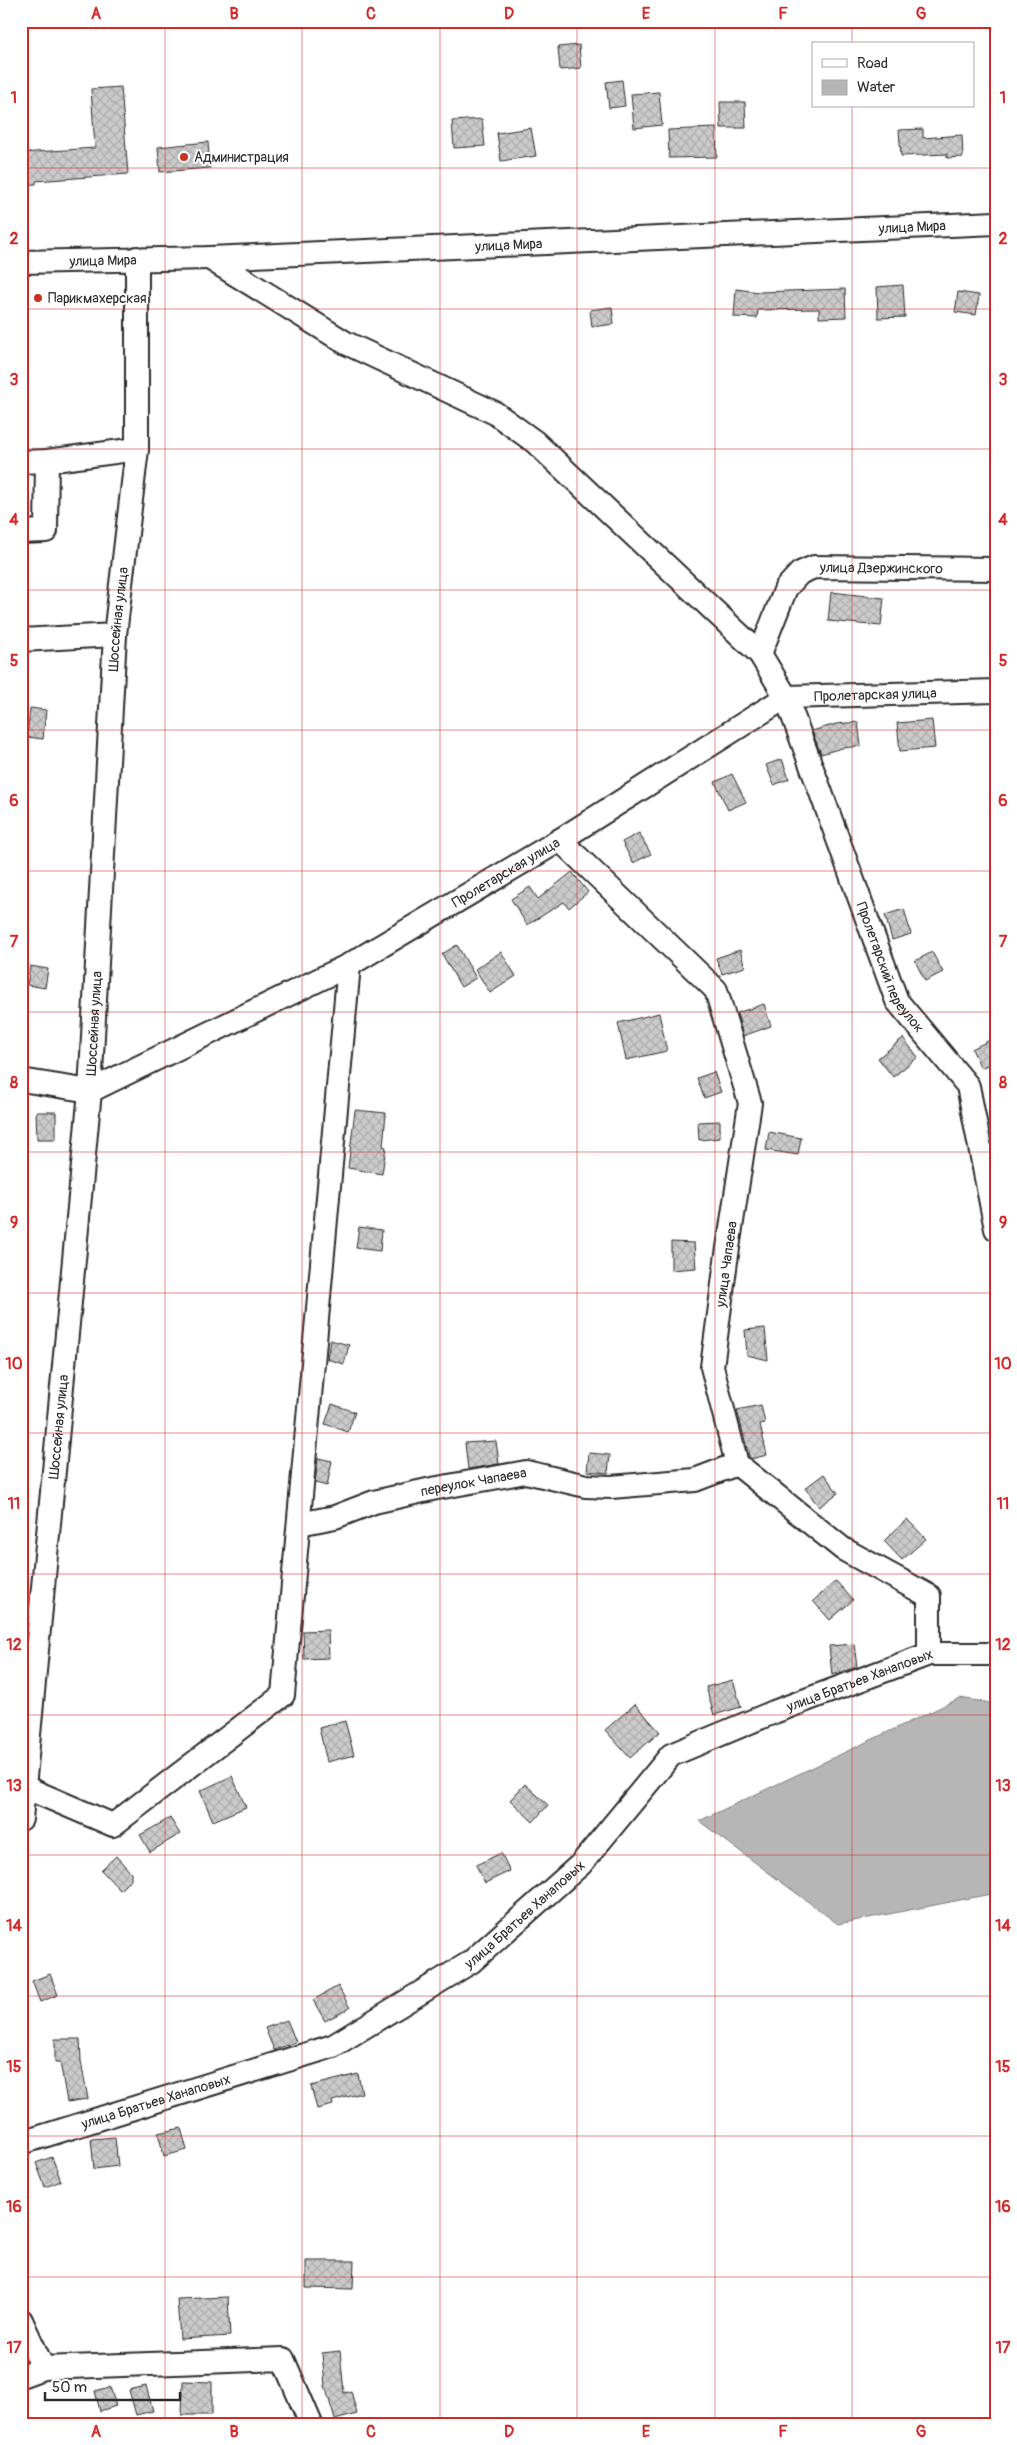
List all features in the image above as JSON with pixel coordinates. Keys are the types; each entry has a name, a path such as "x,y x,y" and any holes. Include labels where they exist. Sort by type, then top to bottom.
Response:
{"street":[{"name":"улица Мира","path":"21,262 138,258 209,258 996,223"},
{"name":"Шоссейная улица","path":"21,1818 90,1091 115,635 137,449 138,258"},
{"name":"Пролетарский переулок","path":"209,258 346,343 495,413 535,442 760,654 786,697 897,1002 968,1086 996,1230"},
{"path":"21,462 137,449"},
{"path":"21,532 46,531 47,460"},
{"name":"улица Дзержинского","path":"760,654 786,588 800,573 814,567 996,569"},
{"path":"21,640 115,635"},
{"name":"Пролетарская улица","path":"90,1091 349,965 560,840 786,697 996,691"},
{"name":"улица Чапаева","path":"560,840 716,990 750,1103 712,1367 736,1464"},
{"path":"23,1788 113,1825 283,1695 349,965"},
{"path":"21,1080 90,1091"},
{"path":"736,1464 843,1549 929,1596 929,1654"},
{"name":"переулок Чапаева","path":"299,1524 336,1517 374,1502 432,1489 526,1472 586,1486 611,1487 694,1480 736,1464"},
{"name":"улица Братьев Ханаповых","path":"21,2142 333,2046 471,1962 581,1864 672,1755 774,1712 929,1654 996,1654"},
{"path":"21,2320 43,2368"},
{"path":"21,2376 43,2368 283,2360 311,2424"}],"water":[{"path":"960,1698 996,1704 996,1893 838,1924 699,1821"}],"building":[{"path":"579,45 581,68 560,70 558,47"},
{"path":"622,80 625,106 609,108 606,82"},
{"path":"121,87 128,174 36,181 36,184 21,185 21,153 95,148 91,89"},
{"path":"659,92 662,125 634,128 631,94"},
{"path":"720,102 745,102 746,128 721,128"},
{"path":"482,119 485,146 454,148 452,121"},
{"path":"531,128 536,156 501,161 497,133"},
{"path":"716,128 717,157 669,158 668,130"},
{"path":"923,129 923,138 962,135 963,157 947,158 947,154 901,156 899,130"},
{"name":"Администрация","path":"208,142 210,168 160,172 158,147"},
{"path":"903,285 905,317 878,318 877,287"},
{"path":"736,289 759,292 845,289 846,317 819,318 819,309 758,310 757,318 734,317"},
{"path":"958,292 979,295 976,315 955,312"},
{"path":"612,307 614,324 592,327 590,310"},
{"path":"831,592 884,598 881,626 828,621"},
{"path":"30,708 46,710 43,739 27,737"},
{"path":"932,720 935,748 900,751 897,723"},
{"path":"858,722 861,746 842,748 821,754 812,731 836,724"},
{"path":"782,759 789,779 774,785 766,765"},
{"path":"732,774 746,802 728,810 715,782"},
{"path":"639,833 651,854 633,863 622,842"},
{"path":"572,872 588,892 569,908 564,902 527,925 511,899 530,887 538,899"},
{"path":"904,909 911,934 892,940 885,915"},
{"path":"457,945 476,978 461,987 442,954"},
{"path":"740,950 745,967 722,974 716,958"},
{"path":"501,952 516,976 490,993 475,969"},
{"path":"932,952 943,972 925,981 915,961"},
{"path":"30,966 48,969 45,988 27,985"},
{"path":"764,1004 771,1026 743,1036 737,1013"},
{"path":"659,1013 667,1051 626,1060 618,1023"},
{"path":"996,1037 996,1061 981,1068 972,1049"},
{"path":"903,1038 918,1057 893,1077 878,1058"},
{"path":"714,1072 721,1092 704,1098 697,1078"},
{"path":"355,1110 386,1113 383,1146 386,1147 382,1174 348,1168"},
{"path":"36,1112 56,1112 56,1139 37,1139"},
{"path":"720,1121 720,1138 699,1140 698,1122"},
{"path":"769,1132 801,1138 798,1155 766,1150"},
{"path":"359,1227 382,1230 380,1251 356,1248"},
{"path":"671,1242 694,1243 696,1268 671,1270"},
{"path":"765,1328 768,1360 747,1355 745,1330"},
{"path":"330,1340 349,1345 344,1364 327,1359"},
{"path":"332,1404 355,1412 348,1432 325,1424"},
{"path":"761,1405 765,1423 760,1424 767,1455 751,1459 737,1410"},
{"path":"496,1441 499,1464 468,1469 465,1443"},
{"path":"589,1453 610,1455 608,1473 587,1471"},
{"path":"318,1458 332,1461 327,1486 315,1483"},
{"path":"824,1474 838,1493 819,1507 805,1488"},
{"path":"907,1519 926,1539 902,1560 884,1541"},
{"path":"836,1581 853,1600 830,1620 813,1601"},
{"path":"328,1630 329,1658 304,1659 303,1631"},
{"path":"854,1644 857,1667 832,1675 829,1646"},
{"path":"733,1680 741,1707 714,1715 706,1687"},
{"path":"635,1704 660,1732 630,1758 605,1730"},
{"path":"345,1721 354,1755 327,1762 319,1728"},
{"path":"232,1776 246,1807 213,1821 200,1791"},
{"path":"525,1784 548,1805 533,1822 510,1800"},
{"path":"170,1818 180,1834 150,1852 140,1835"},
{"path":"501,1853 510,1871 485,1883 476,1865"},
{"path":"116,1856 131,1873 131,1879 120,1890 101,1870"},
{"path":"50,1974 58,1995 40,2002 32,1981"},
{"path":"338,1986 350,2008 325,2021 313,2000"},
{"path":"287,2020 296,2042 274,2050 265,2028"},
{"path":"55,2039 80,2039 81,2061 88,2099 67,2102 60,2062 55,2062"},
{"path":"358,2074 362,2093 332,2101 333,2105 317,2109 311,2086"},
{"path":"181,2128 187,2150 164,2156 158,2133"},
{"path":"115,2137 118,2166 94,2169 91,2139"},
{"path":"52,2157 61,2181 45,2187 36,2163"},
{"path":"306,2261 354,2261 353,2289 306,2288"},
{"path":"228,2297 230,2336 180,2339 177,2299"},
{"path":"340,2351 344,2393 351,2391 357,2414 335,2420 325,2386 322,2353"},
{"path":"183,2381 212,2382 212,2415 182,2415"},
{"path":"146,2386 153,2411 136,2415 129,2390"},
{"path":"110,2387 116,2406 100,2411 95,2391"}],"place":[{"name":"Администрация","path":"184,157"},
{"name":"Парикмахерская","path":"38,298"}]}
